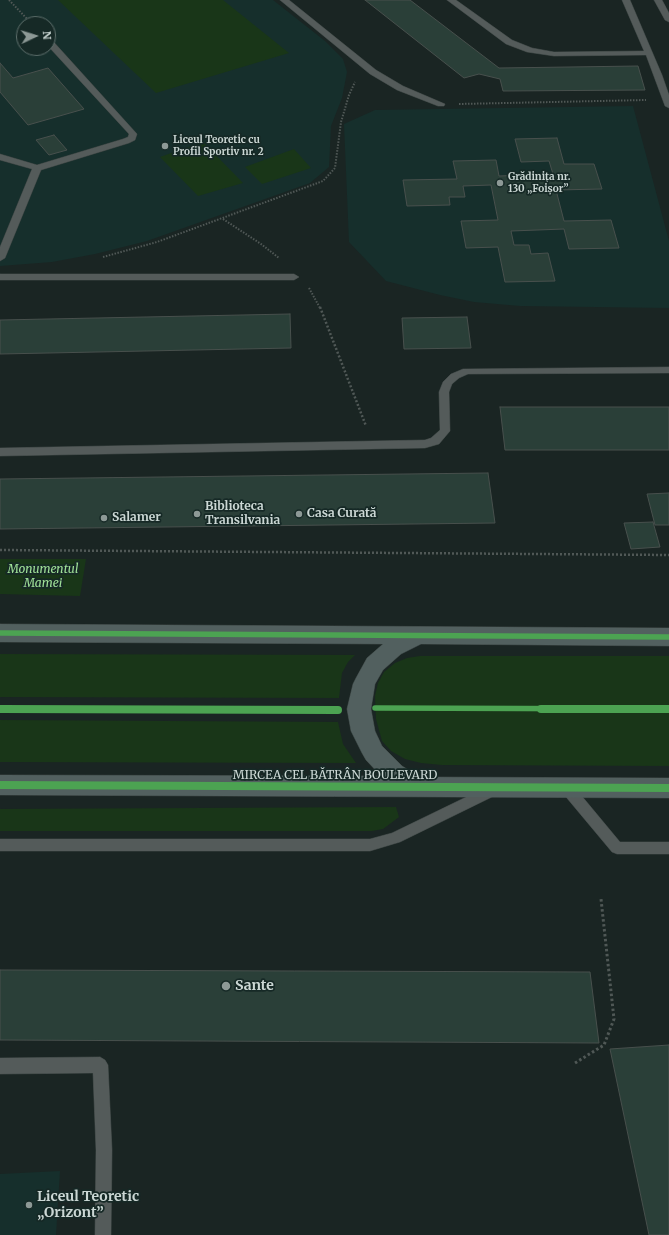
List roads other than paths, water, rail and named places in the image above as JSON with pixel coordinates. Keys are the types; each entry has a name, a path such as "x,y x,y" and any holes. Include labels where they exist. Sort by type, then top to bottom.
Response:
{"main road":[{"path":"0,633 669,637"},
{"path":"416,636 394,648 375,664 364,684 359,709 362,731 374,753 393,773 418,788"},
{"name":"MIRCEA CEL BĂTRÂN BOULEVARD","path":"0,785 669,788"}],"lane":[{"path":"284,0 373,72 400,88 441,104"},
{"path":"451,0 510,42 530,50 554,54 649,53"},
{"path":"626,0 658,74 668,102"},
{"path":"658,0 669,20"},
{"path":"0,157 37,168 126,142 132,138 133,134 56,51"},
{"path":"658,74 669,75"},
{"path":"0,258 37,168"},
{"path":"0,277 294,277"},
{"path":"0,452 425,444 440,437 445,431 444,392 448,382 455,376 467,372 669,370"},
{"path":"0,845 370,845 395,838 499,787"},
{"path":"566,787 617,848 669,848"},
{"path":"0,1066 100,1065 104,1150 103,1235"}],"place":[{"name":"Liceul Teoretic cu Profil Sportiv nr. 2","path":"165,146"},
{"name":"Grădinița nr. 130 „Foișor”","path":"500,183"},
{"name":"Biblioteca Transilvania","path":"197,514"},
{"name":"Casa Curată","path":"299,514"},
{"name":"Salamer","path":"104,518"},
{"name":"Sante","path":"226,986"},
{"name":"Liceul Teoretic „Orizont”","path":"29,1205"}],"park label":[{"name":"Monumentul Mamei","path":"43,577"}]}
